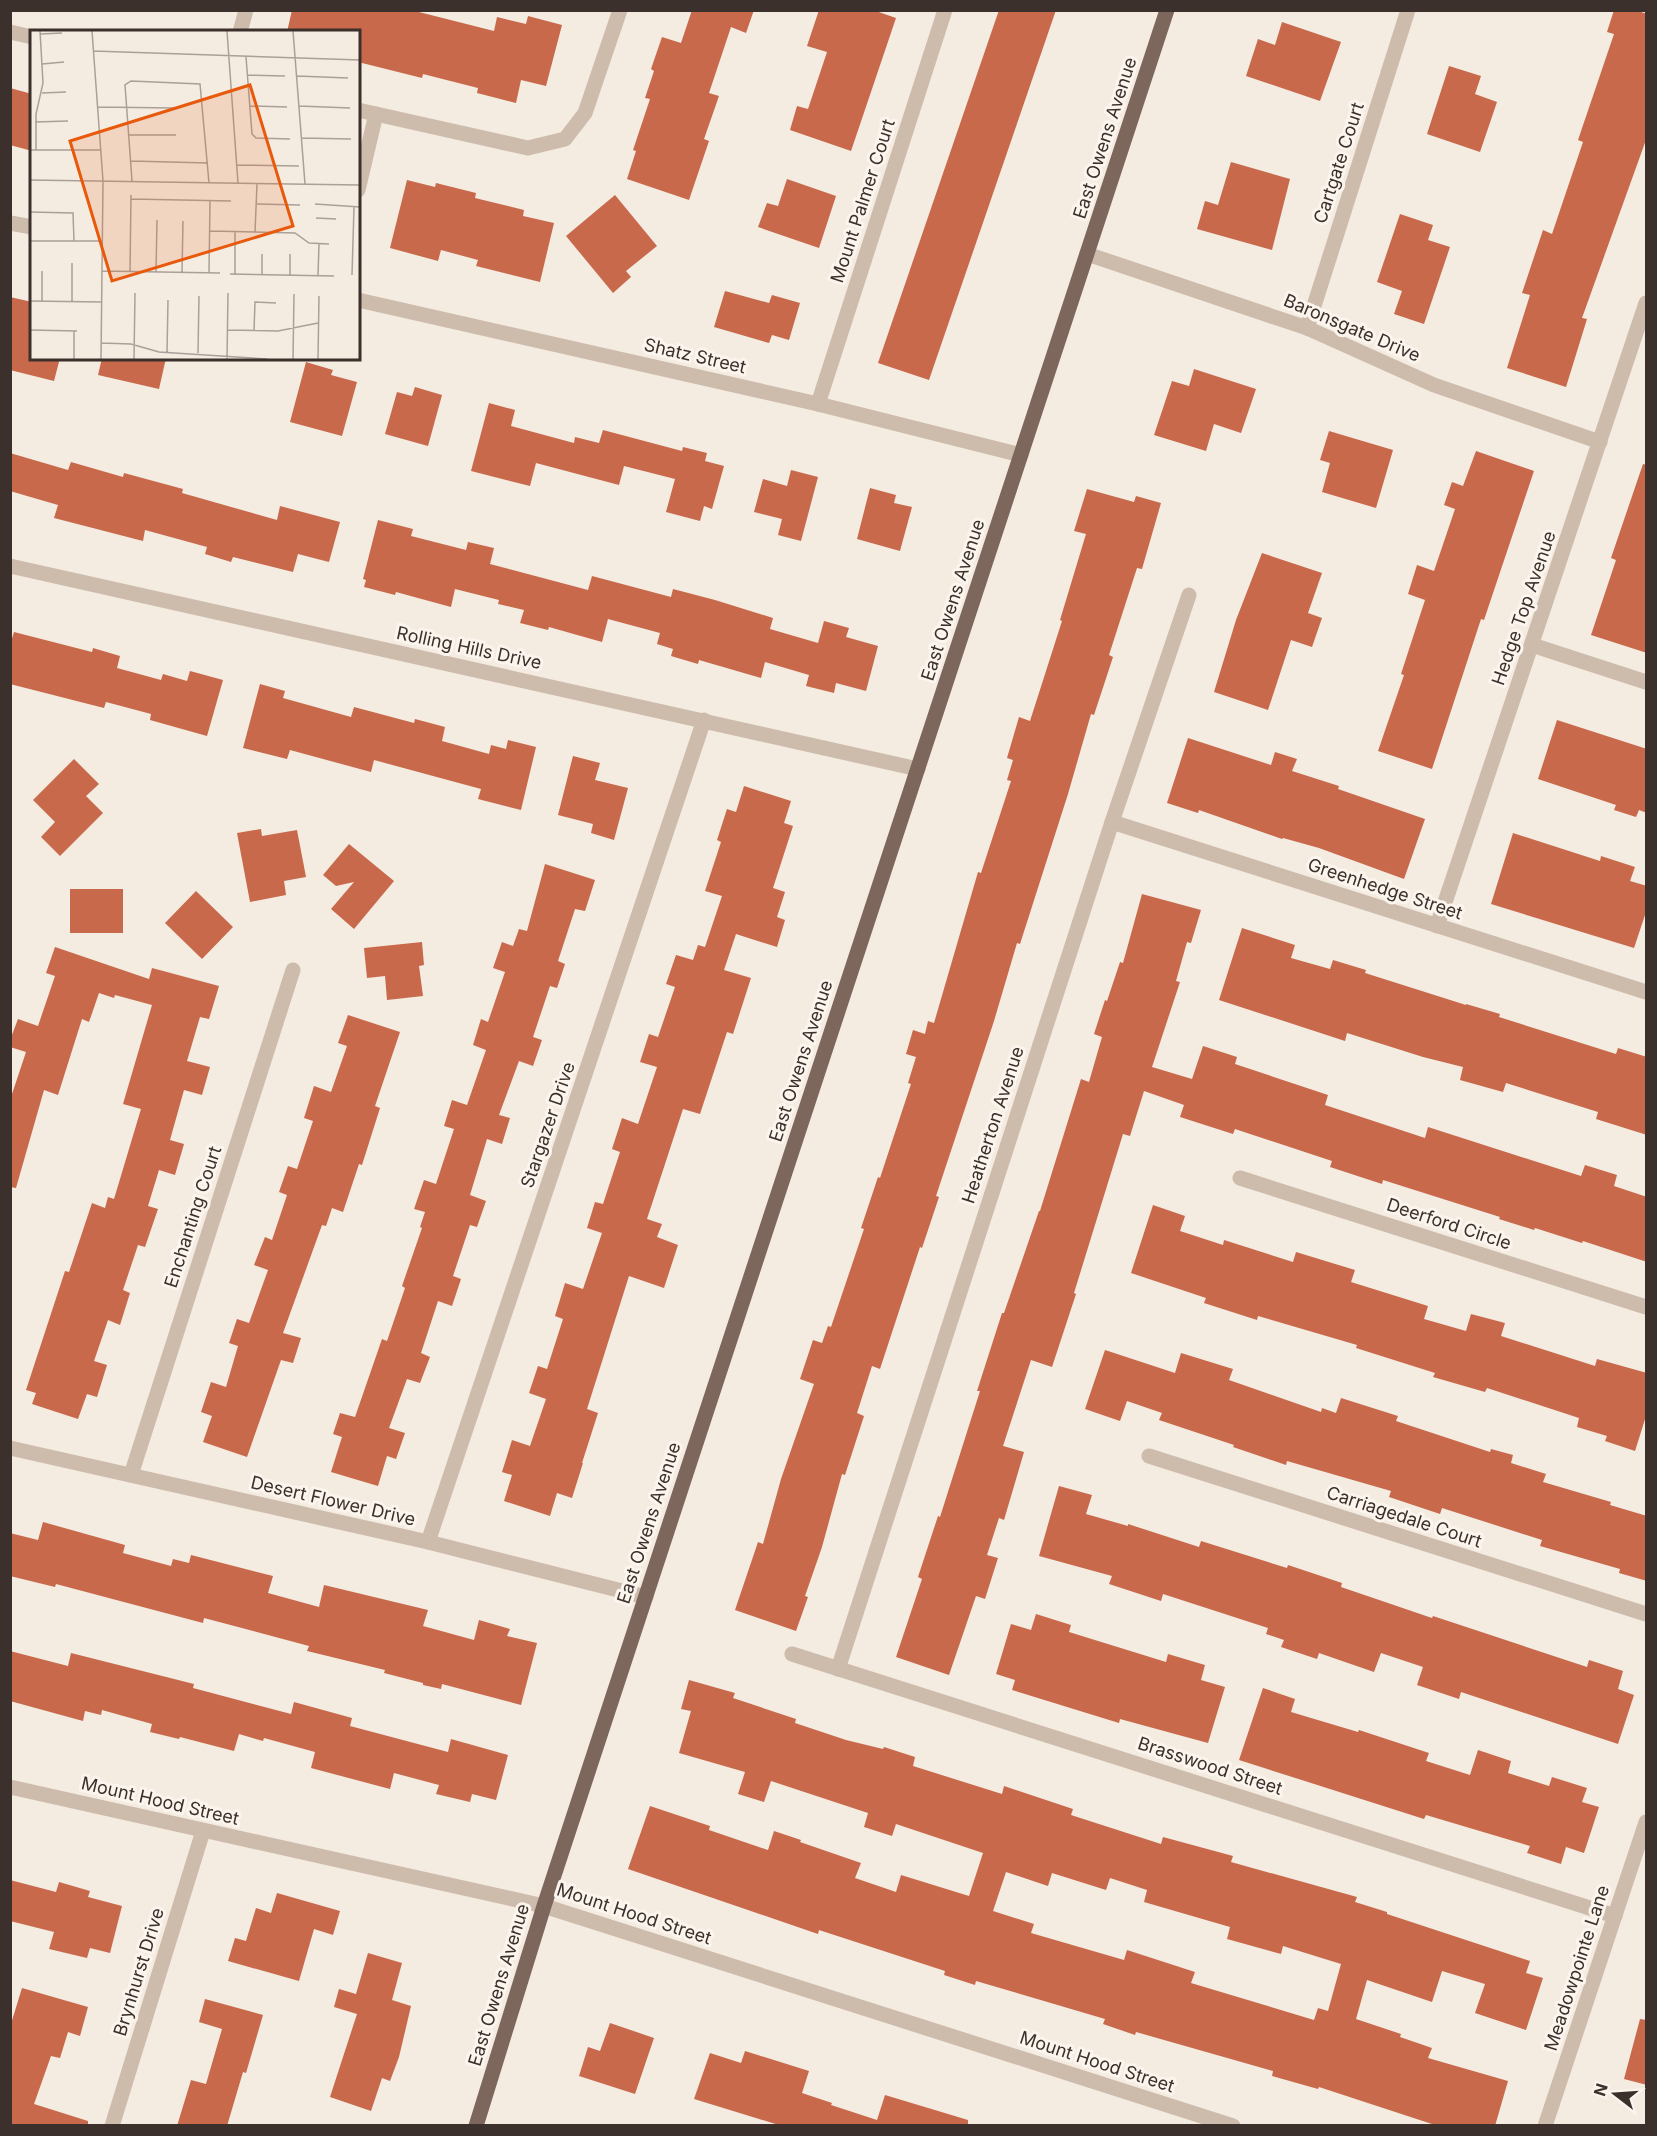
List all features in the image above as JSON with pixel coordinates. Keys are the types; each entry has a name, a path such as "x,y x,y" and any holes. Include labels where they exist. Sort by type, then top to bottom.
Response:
{"main road":[{"name":"East Owens Avenue","path":"476,2126 544,1906 1167,10"}],"street":[{"path":"241,30 246,10"},
{"path":"360,110 528,148 565,139 585,113 620,10"},
{"name":"Mount Palmer Court","path":"818,404 945,10"},
{"name":"Cartgate Court","path":"1307,327 1408,10"},
{"path":"10,32 30,37"},
{"path":"360,182 376,114"},
{"path":"10,223 30,227"},
{"name":"Baronsgate Drive","path":"1087,254 1307,327 1434,385 1600,442"},
{"name":"Shatz Street","path":"360,300 818,404 1021,454"},
{"name":"Hedge Top Avenue","path":"1437,926 1647,303"},
{"name":"Rolling Hills Drive","path":"10,566 918,769"},
{"name":"Heatherton Avenue","path":"838,1669 1112,822 1189,595"},
{"path":"1532,645 1647,682"},
{"name":"Stargazer Drive","path":"429,1542 704,720"},
{"name":"Greenhedge Street","path":"1112,822 1647,992"},
{"name":"Enchanting Court","path":"131,1475 292,970"},
{"name":"Deerford Circle","path":"1240,1178 1647,1307"},
{"name":"Desert Flower Drive","path":"10,1448 429,1542 646,1597"},
{"name":"Carriagedale Court","path":"1149,1456 1647,1614"},
{"name":"Brasswood Street","path":"792,1654 1615,1916"},
{"name":"Mount Hood Street","path":"10,1787 544,1906 1193,2120 1233,2126"},
{"name":"Meadowpointe Lane","path":"1545,2126 1647,1822"},
{"name":"Brynhurst Drive","path":"112,2126 203,1831"}],"building":[{"path":"292,10 411,10 494,31 497,17 526,24 528,16 562,25 546,86 521,80 516,103 477,93 478,88 423,74 422,78 360,62 360,30 287,30"},
{"path":"692,10 754,10 746,33 731,27 709,93 719,96 704,139 709,141 689,200 627,179 636,151 633,150 650,99 645,98 654,71 651,69 662,37 681,43"},
{"path":"819,10 873,10 896,18 851,151 790,130 797,106 808,109 827,52 807,46"},
{"path":"999,10 1056,10 929,380 878,363"},
{"path":"1614,10 1635,10 1647,14 1647,137 1582,318 1587,319 1566,387 1507,368 1530,295 1522,293 1543,230 1552,234 1583,142 1578,140 1614,34 1607,32"},
{"path":"1282,22 1341,42 1320,101 1246,76 1258,39 1275,45"},
{"path":"1449,66 1481,76 1475,94 1497,102 1480,152 1427,134"},
{"path":"10,88 30,93 30,150 10,145"},
{"path":"1231,162 1290,179 1272,250 1197,229 1205,201 1218,205"},
{"path":"787,179 836,196 819,248 758,227 767,203 778,206"},
{"path":"407,180 435,187 436,183 476,193 475,198 524,210 523,216 554,223 540,282 476,266 478,260 441,250 438,261 390,248"},
{"path":"615,195 657,246 626,271 631,277 613,293 566,236"},
{"path":"1400,214 1433,225 1428,240 1450,247 1424,324 1394,314 1402,291 1377,282"},
{"path":"725,291 769,303 772,295 800,303 789,340 772,335 769,343 714,327"},
{"path":"10,297 30,302 30,360 59,360 54,381 10,370"},
{"path":"102,360 166,360 159,389 98,375"},
{"path":"306,362 333,370 331,375 357,382 342,436 290,422"},
{"path":"1194,369 1256,389 1241,433 1214,424 1206,451 1154,435 1172,381 1189,386"},
{"path":"415,387 442,395 428,446 385,434 397,392 412,396"},
{"path":"489,403 515,410 511,426 574,443 575,437 599,443 603,430 682,451 683,447 707,453 705,461 724,466 712,509 704,506 700,521 666,512 675,479 624,466 619,485 536,463 530,486 471,471"},
{"path":"1329,431 1393,450 1376,508 1322,492 1330,463 1320,460"},
{"path":"1476,451 1534,471 1484,620 1481,619 1432,769 1378,751 1404,675 1401,674 1425,600 1408,594 1417,565 1434,571 1455,509 1444,505 1452,482 1463,486"},
{"path":"10,453 68,470 71,462 123,477 124,473 183,489 182,493 277,520 280,506 340,522 329,562 298,554 293,572 233,557 231,562 205,554 207,547 145,530 143,541 54,518 58,505 10,491"},
{"path":"1643,464 1647,465 1647,653 1591,635 1616,560 1611,558"},
{"path":"791,470 818,477 801,541 778,535 782,519 754,512 763,479 787,486"},
{"path":"870,488 896,495 894,503 912,507 900,551 857,539"},
{"path":"1087,489 1134,502 1136,496 1161,503 1142,569 1137,568 1109,655 1113,657 1094,715 1091,714 1020,944 1017,943 994,1021 936,1196 939,1197 922,1248 920,1247 880,1369 872,1366 857,1413 864,1416 845,1475 842,1474 822,1547 805,1596 808,1597 796,1631 735,1610 758,1542 763,1544 781,1479 814,1384 800,1379 813,1340 822,1343 828,1326 831,1327 864,1229 861,1228 911,1084 908,1083 916,1057 906,1054 913,1030 925,1034 928,1021 934,1023 978,872 981,873 1011,781 1007,780 1013,760 1007,758 1019,717 1030,721 1062,621 1060,620 1086,534 1074,531"},
{"path":"378,520 413,529 411,536 466,550 468,542 494,548 490,564 588,590 592,576 671,597 673,589 715,600 773,618 770,629 818,643 824,621 849,628 846,637 878,646 866,691 836,683 834,693 806,686 809,675 765,662 761,678 699,660 698,664 671,656 673,649 657,644 660,633 608,619 602,642 549,627 548,630 520,623 524,610 498,604 499,600 455,589 451,607 396,592 395,595 364,587 366,580 363,579"},
{"path":"1262,553 1322,573 1308,613 1322,618 1312,647 1291,640 1268,710 1214,692 1236,620"},
{"path":"14,632 92,652 93,648 120,656 117,668 161,680 163,674 187,681 190,671 223,680 207,736 150,720 151,714 106,702 104,708 10,684 10,645"},
{"path":"260,684 285,691 283,698 351,717 354,707 414,723 415,719 445,727 442,741 489,754 491,745 506,749 508,740 536,747 521,810 478,799 481,789 374,760 371,772 290,750 287,759 243,748"},
{"path":"1557,720 1647,749 1647,813 1639,810 1636,817 1614,810 1616,805 1538,779"},
{"path":"1188,738 1271,765 1275,752 1297,759 1292,771 1339,786 1338,789 1425,819 1404,879 1319,848 1282,839 1199,810 1198,813 1167,803"},
{"path":"573,756 600,763 595,780 628,788 614,840 591,833 593,824 558,815"},
{"path":"74,759 99,784 86,796 103,813 60,856 41,837 55,822 33,800"},
{"path":"744,786 791,801 784,823 793,826 773,888 785,892 777,917 785,920 777,947 736,934 724,970 751,978 733,1034 727,1032 700,1114 683,1109 647,1219 662,1224 657,1237 678,1245 664,1288 629,1276 587,1409 598,1413 572,1498 557,1493 550,1516 504,1501 512,1475 502,1472 512,1440 530,1446 546,1399 529,1393 538,1366 547,1369 563,1319 555,1316 565,1283 583,1289 602,1233 587,1228 595,1202 603,1204 620,1152 612,1149 622,1118 638,1124 657,1067 640,1062 649,1034 658,1037 675,987 666,984 676,955 693,960 698,945 705,947 722,896 705,891 721,842 717,840 727,809 736,812"},
{"path":"261,829 262,836 297,830 306,877 284,881 286,895 250,902 237,833"},
{"path":"1513,833 1600,861 1601,856 1635,867 1630,881 1647,886 1647,909 1634,948 1491,904"},
{"path":"349,844 394,881 354,929 331,909 354,882 336,886 323,875"},
{"path":"545,864 595,880 585,911 575,909 558,961 565,964 557,988 550,986 533,1037 542,1040 533,1066 519,1061 499,1115 510,1118 502,1144 487,1139 470,1195 486,1201 477,1227 470,1225 453,1276 461,1279 452,1306 438,1301 421,1353 430,1357 420,1383 407,1379 389,1428 405,1433 396,1459 387,1456 378,1486 331,1472 342,1437 333,1434 340,1413 355,1417 382,1339 387,1341 405,1288 402,1286 422,1228 420,1227 425,1212 414,1209 424,1180 436,1184 454,1129 444,1126 452,1100 467,1105 486,1050 473,1045 481,1019 488,1022 505,972 493,968 502,942 513,946 519,929 527,931"},
{"path":"70,889 123,889 123,933 70,933"},
{"path":"196,891 233,927 202,959 165,923"},
{"path":"1142,894 1201,910 1191,943 1187,942 1176,981 1180,982 1152,1067 1192,1079 1203,1046 1237,1057 1235,1064 1328,1095 1325,1105 1425,1138 1428,1127 1581,1176 1585,1165 1617,1175 1614,1186 1647,1197 1647,1262 1583,1241 1582,1243 1535,1228 1534,1230 1383,1180 1382,1184 1330,1167 1332,1161 1235,1129 1233,1134 1180,1117 1184,1105 1144,1091 1130,1136 1123,1134 1052,1367 1031,1360 1003,1446 1024,1452 1004,1520 999,1518 987,1555 998,1558 985,1599 976,1596 949,1675 896,1657 922,1579 918,1577 938,1516 940,1517 1002,1313 1004,1313 1040,1211 1081,1079 1089,1082 1102,1037 1094,1034 1120,962 1123,963"},
{"path":"1242,928 1295,945 1291,958 1330,969 1333,960 1366,970 1365,973 1500,1014 1499,1017 1616,1054 1618,1048 1647,1057 1647,1135 1596,1119 1598,1112 1506,1083 1503,1092 1460,1080 1463,1067 1347,1033 1345,1041 1219,1000"},
{"path":"422,942 424,965 419,966 423,996 387,1000 385,976 367,978 364,948"},
{"path":"55,947 149,979 152,968 219,986 209,1019 200,1017 187,1061 210,1067 202,1095 184,1090 170,1140 184,1144 175,1175 159,1170 148,1206 158,1209 145,1247 138,1245 123,1290 130,1293 120,1325 108,1320 94,1361 107,1365 97,1397 87,1394 78,1419 32,1404 36,1393 26,1390 65,1271 69,1272 92,1203 105,1208 108,1197 114,1199 141,1109 123,1104 152,1005 99,993 89,1022 82,1019 58,1095 44,1090 16,1188 10,1187 10,1100 26,1052 10,1047 10,1040 18,1019 38,1026 55,976 46,973"},
{"path":"348,1015 400,1032 375,1106 380,1108 362,1165 359,1164 343,1212 332,1208 326,1226 322,1225 283,1333 301,1338 293,1363 281,1360 247,1457 203,1442 212,1416 201,1412 211,1382 226,1387 238,1346 229,1343 237,1319 249,1323 268,1270 254,1265 265,1237 272,1240 287,1195 279,1192 288,1166 297,1169 313,1121 304,1118 314,1086 331,1092 347,1046 338,1043"},
{"path":"1153,1205 1185,1216 1180,1231 1223,1245 1224,1240 1293,1262 1296,1252 1355,1270 1351,1282 1428,1306 1424,1319 1466,1331 1471,1314 1505,1323 1501,1336 1595,1366 1597,1359 1647,1373 1647,1413 1635,1451 1605,1441 1607,1436 1577,1427 1579,1418 1487,1388 1485,1392 1433,1377 1435,1373 1356,1348 1357,1345 1258,1316 1257,1320 1204,1303 1206,1298 1131,1273"},
{"path":"1105,1350 1175,1373 1181,1353 1233,1369 1229,1380 1321,1412 1322,1408 1336,1413 1341,1398 1398,1416 1396,1421 1490,1452 1491,1449 1513,1455 1511,1463 1546,1474 1543,1482 1611,1502 1610,1505 1647,1516 1647,1581 1619,1573 1620,1569 1540,1546 1542,1540 1442,1508 1440,1514 1389,1497 1391,1491 1287,1461 1286,1465 1233,1447 1234,1445 1159,1420 1162,1413 1127,1401 1120,1421 1085,1409"},
{"path":"1059,1486 1092,1495 1086,1514 1128,1526 1128,1524 1199,1547 1201,1541 1287,1568 1288,1565 1342,1583 1341,1587 1432,1618 1433,1616 1587,1667 1589,1660 1623,1671 1618,1689 1634,1695 1618,1744 1461,1692 1459,1699 1417,1685 1423,1667 1381,1653 1374,1672 1319,1653 1317,1659 1281,1647 1284,1640 1266,1634 1268,1628 1163,1594 1161,1601 1109,1584 1112,1576 1039,1556"},
{"path":"43,1522 125,1545 123,1553 171,1566 173,1559 189,1563 191,1555 273,1576 268,1593 319,1607 324,1585 428,1610 423,1626 474,1640 479,1620 510,1629 507,1636 537,1643 521,1705 442,1684 441,1689 423,1685 423,1683 384,1673 385,1670 307,1651 309,1646 204,1618 203,1623 56,1584 55,1587 10,1576 10,1533 38,1540"},
{"path":"1036,1614 1071,1625 1069,1632 1166,1662 1168,1654 1205,1665 1201,1680 1225,1687 1208,1743 1120,1719 1119,1723 1012,1690 1015,1680 996,1674 1011,1624 1031,1630"},
{"path":"10,1651 68,1666 71,1653 194,1684 193,1688 291,1714 294,1702 352,1718 350,1726 448,1752 451,1739 508,1755 496,1800 472,1794 470,1802 436,1794 439,1785 394,1773 390,1789 311,1768 315,1752 264,1738 263,1741 239,1734 234,1751 150,1732 152,1724 102,1710 101,1715 85,1711 83,1721 10,1701"},
{"path":"689,1680 735,1693 733,1698 796,1719 795,1723 846,1740 883,1749 884,1747 915,1757 913,1766 1002,1794 1004,1786 1073,1809 1071,1815 1161,1844 1163,1837 1233,1856 1231,1862 1357,1897 1355,1902 1387,1912 1387,1914 1530,1961 1526,1973 1543,1978 1526,2030 1475,2013 1485,1984 1442,1971 1432,2002 1367,1980 1356,2019 1401,2034 1400,2037 1432,2048 1428,2058 1508,2081 1495,2126 1438,2126 1319,2087 1318,2089 1272,2076 1273,2071 1136,2032 1135,2035 1103,2024 1105,2019 976,1981 975,1985 944,1975 945,1971 819,1930 818,1934 628,1869 650,1806 710,1826 709,1830 768,1850 774,1831 801,1840 800,1842 861,1863 855,1878 896,1892 901,1875 969,1896 983,1853 896,1824 892,1836 864,1827 868,1813 771,1781 764,1802 738,1794 745,1772 679,1753 691,1711 681,1709","holes":["1006,1872 1048,1886 1052,1873 1106,1890 1110,1878 1147,1890 1144,1902 1230,1927 1227,1939 1281,1954 1283,1946 1341,1964 1328,2011 1318,2008 1314,2020 1191,1983 1195,1972 1127,1950 1124,1960 1031,1933 1034,1924 993,1911"]},
{"path":"1263,1688 1295,1699 1291,1712 1358,1732 1359,1730 1429,1753 1426,1761 1470,1775 1478,1750 1511,1761 1508,1773 1549,1786 1552,1777 1587,1788 1582,1802 1599,1807 1584,1853 1566,1847 1561,1864 1527,1853 1530,1846 1426,1815 1424,1819 1239,1760"},
{"path":"10,1880 56,1892 59,1882 90,1891 88,1897 122,1906 110,1953 90,1948 87,1958 49,1949 54,1932 10,1921"},
{"path":"277,1893 340,1911 333,1935 314,1929 299,1981 228,1961 235,1938 246,1941 256,1908 271,1913"},
{"path":"368,1953 402,1963 392,2000 411,2006 399,2057 390,2081 382,2078 371,2111 330,2097 357,2014 334,2007 339,1989 356,1994"},
{"path":"22,1988 88,2007 80,2036 68,2032 60,2058 51,2056 34,2104 88,2121 88,2126 10,2126 10,2027"},
{"path":"205,1999 263,2015 227,2126 177,2126 191,2080 206,2084 222,2029 199,2022"},
{"path":"1640,2019 1647,2020 1647,2085 1624,2079"},
{"path":"610,2023 654,2038 635,2094 579,2076 588,2047 600,2051"},
{"path":"745,2051 809,2071 802,2093 832,2103 831,2105 877,2120 885,2095 968,2120 968,2126 782,2126 694,2099 710,2053 741,2063"}]}
